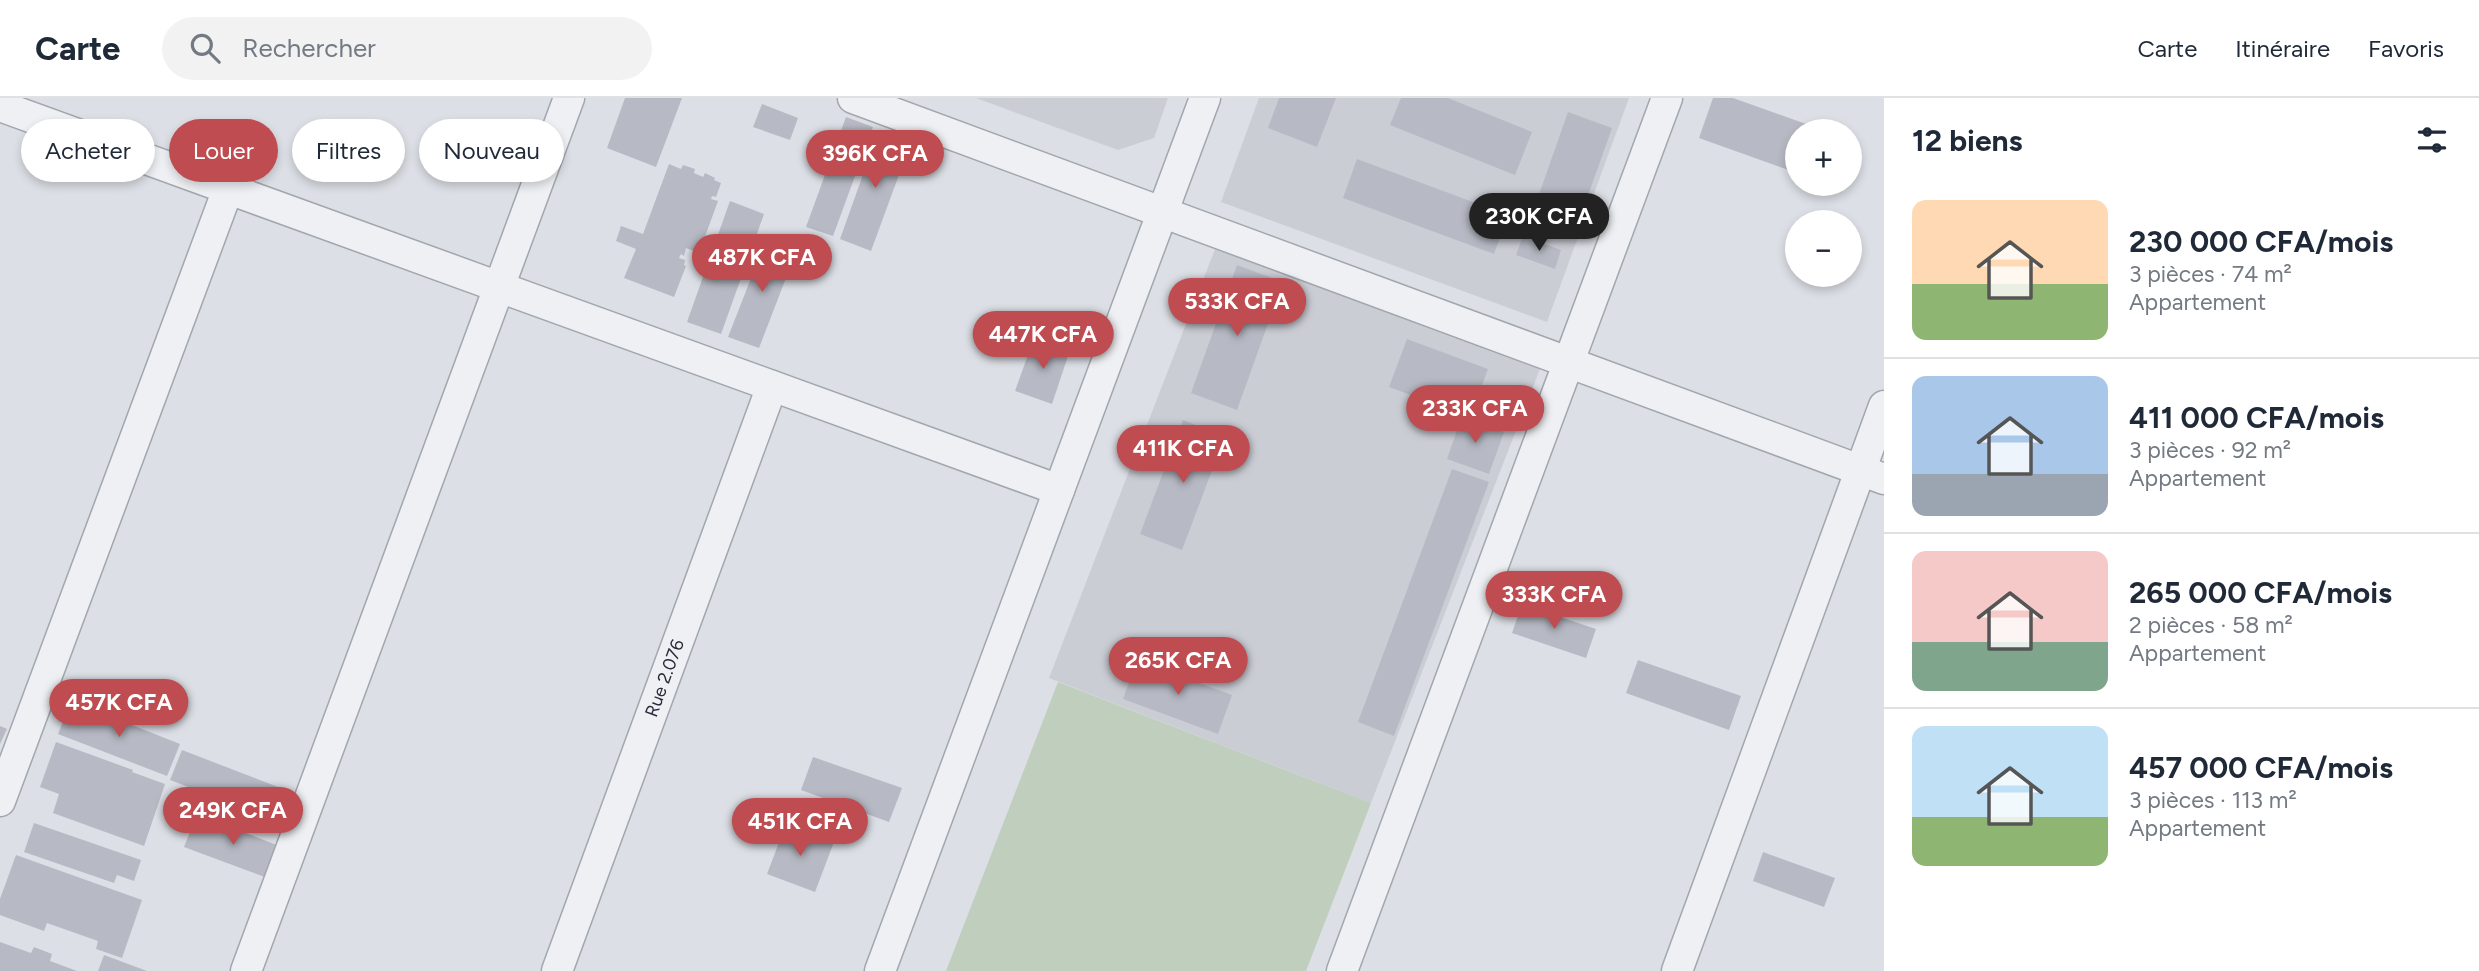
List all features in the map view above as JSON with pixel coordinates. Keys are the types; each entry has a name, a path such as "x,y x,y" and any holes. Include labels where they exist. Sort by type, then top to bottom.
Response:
{"street":[{"path":"246,971 569,98"},
{"path":"853,98 1872,474"},
{"path":"880,971 1205,98"},
{"path":"1342,971 1667,98"},
{"path":"0,106 1059,490"},
{"path":"0,801 228,189"},
{"name":"Rue 2.076","path":"557,971 772,386"},
{"path":"1677,971 1872,474 1884,406"}],"shaded area":[{"path":"976,98 1168,98 1154,138 1118,150"},
{"path":"1259,98 1629,98 1547,322 1221,202"},
{"path":"1217,244 1540,369 1371,803 1049,678"}],"green space":[{"path":"1058,682 1371,803 1306,971 946,971"}],"building":[{"path":"625,98 682,98 656,167 607,148"},
{"path":"1279,98 1336,98 1317,147 1268,128"},
{"path":"1401,98 1448,98 1532,132 1515,175 1390,125"},
{"path":"1713,98 1733,98 1792,119 1785,119 1785,169 1699,138"},
{"path":"762,104 798,118 790,140 753,127"},
{"path":"1568,112 1612,128 1580,218 1536,203"},
{"path":"846,117 873,127 833,236 806,227"},
{"path":"879,130 911,142 871,251 840,239"},
{"path":"1357,159 1508,215 1494,254 1343,198"},
{"path":"669,164 681,169 683,165 695,169 694,173 703,177 705,173 721,183 716,197 712,196 711,199 718,201 699,253 686,248 684,256 681,254 679,258 685,260 686,266 674,297 624,278 636,249 616,241 621,226 643,234"},
{"path":"730,201 764,214 721,334 687,322"},
{"path":"1523,236 1561,250 1555,269 1516,255"},
{"path":"766,240 796,252 759,348 728,337"},
{"path":"1237,265 1283,282 1237,410 1191,393"},
{"path":"1034,338 1070,350 1052,404 1015,391"},
{"path":"1407,339 1488,369 1470,417 1389,387"},
{"path":"1462,416 1504,432 1489,474 1447,459"},
{"path":"1183,420 1225,436 1182,550 1140,534"},
{"path":"1452,469 1489,482 1394,736 1358,722"},
{"path":"1522,604 1596,629 1586,658 1512,633"},
{"path":"1137,660 1232,695 1218,734 1123,699"},
{"path":"1638,660 1741,696 1729,730 1626,693"},
{"path":"71,701 180,744 167,776 58,734"},
{"path":"0,726 7,729 0,744"},
{"path":"56,742 165,784 144,846 53,813 59,794 40,787"},
{"path":"182,750 291,792 280,822 170,780"},
{"path":"813,757 902,788 889,822 801,790"},
{"path":"197,814 282,847 270,879 184,847"},
{"path":"34,823 141,860 134,881 117,875 114,883 24,852"},
{"path":"786,824 834,842 815,892 767,874"},
{"path":"1763,852 1835,878 1824,907 1753,881"},
{"path":"16,855 142,900 122,958 96,949 98,941 47,923 44,931 0,915 0,899"},
{"path":"0,942 31,953 34,947 52,954 50,961 77,971 0,971"},
{"path":"104,955 147,971 98,971"}]}
